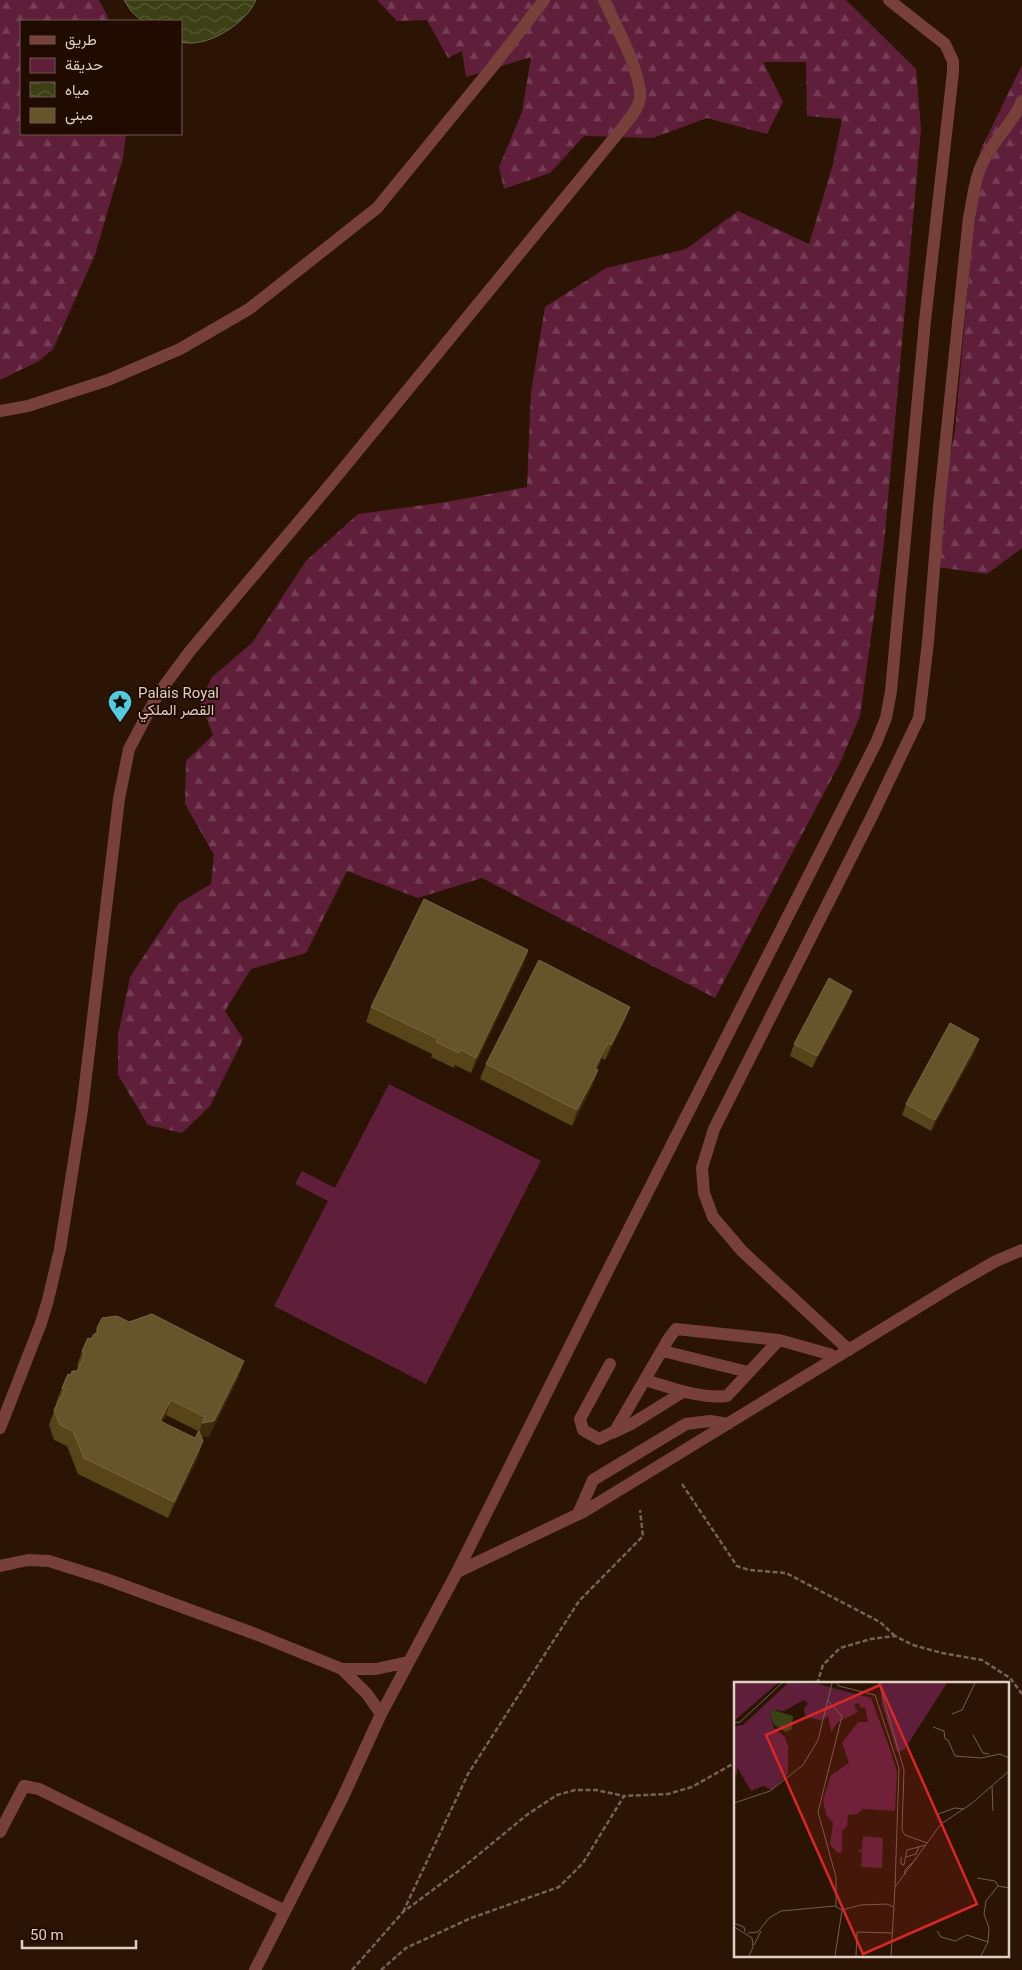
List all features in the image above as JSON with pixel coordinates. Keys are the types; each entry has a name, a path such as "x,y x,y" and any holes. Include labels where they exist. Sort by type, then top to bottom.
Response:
{"street":[{"path":"0,411 28,406 108,380 180,349 249,309 319,256 377,208 494,65 544,0"},
{"path":"0,1428 41,1323 60,1248 82,1110 119,799 129,750 158,694 190,651 334,481 628,121 638,106 640,98 638,82 604,0"},
{"path":"255,1970 342,1799 381,1714 457,1572 590,1304 876,743 886,718 896,648 924,331 953,72 951,54 945,44 889,0"},
{"path":"848,1350 742,1251 713,1217 704,1193 702,1168 714,1129 872,816 919,718 969,218 982,163 1022,101"},
{"path":"457,1572 578,1514 956,1284 996,1261 1022,1250"},
{"path":"610,1434 614,1431 676,1329 779,1340 829,1354 834,1358"},
{"path":"645,1380 684,1392 716,1397 728,1396 779,1340"},
{"path":"663,1351 748,1372"},
{"path":"610,1364 580,1419 583,1430 600,1439 633,1424 684,1392"},
{"path":"578,1514 592,1480 686,1424 710,1421 728,1424"},
{"path":"0,1566 28,1560 50,1561 106,1579 258,1635 342,1669 376,1669 408,1662"},
{"path":"342,1669 367,1694 381,1714"},
{"path":"0,1832 24,1786 39,1789 285,1911"}],"path":[{"path":"682,1484 737,1566 749,1570 786,1573 880,1622 895,1636 913,1645 942,1653 982,1660 1010,1678 1022,1694"},
{"path":"403,1912 473,1766 579,1601 643,1536 640,1510"},
{"path":"819,1682 823,1665 840,1648 871,1639 895,1636"},
{"path":"352,1970 403,1912 461,1869 528,1814 557,1795 575,1790 596,1790 624,1796 668,1794 692,1787 734,1763"},
{"path":"381,1970 406,1948 471,1918 558,1887 583,1863 624,1796"}],"green space":[{"path":"0,0 99,0 109,20 20,20 20,135 126,135 123,158 95,255 53,349 39,361 0,380"},
{"path":"377,0 846,0 916,69 921,129 884,544 860,716 840,763 715,998 482,878 418,898 347,871 306,953 251,969 225,1011 243,1039 210,1106 182,1133 148,1125 118,1075 118,1036 130,977 179,903 211,884 214,855 185,804 186,761 213,735 200,702 212,677 252,643 306,561 358,514 446,502 527,487 531,392 545,307 606,268 686,249 738,211 809,244 833,164 842,119 807,116 806,62 763,62 783,102 767,134 707,118 653,138 584,136 550,173 504,189 499,167 522,112 531,57 466,77 462,51 448,58 427,20 397,21"},
{"path":"1022,65 1022,548 987,574 930,566 955,430 980,151"},
{"path":"389,1084 541,1161 426,1384 274,1306 328,1201 295,1184 302,1171 335,1188"}],"water":[{"path":"124,0 256,0 247,14 232,28 216,37 189,43 182,42 182,20 141,20 131,11"}],"building":[{"path":"424,899 528,950 476,1058 461,1050 459,1053 436,1042 438,1039 371,1007"},
{"path":"539,960 630,1007 611,1045 608,1043 595,1068 598,1070 577,1110 486,1064"},
{"path":"829,978 852,991 817,1056 794,1044"},
{"path":"950,1023 979,1039 935,1120 906,1104"},
{"path":"152,1314 244,1361 214,1421 202,1423 205,1417 171,1400 160,1421 195,1438 199,1431 203,1441 174,1502 84,1458 73,1431 60,1425 54,1410 60,1398 63,1397 62,1394 65,1389 62,1388 68,1374 71,1375 72,1371 77,1371 83,1359 84,1352 82,1351 88,1338 91,1339 94,1334 98,1334 97,1328 102,1318 117,1316 129,1322"}],"place":[{"name":"Palais Royal القصر الملكي","path":"120,723"}]}
